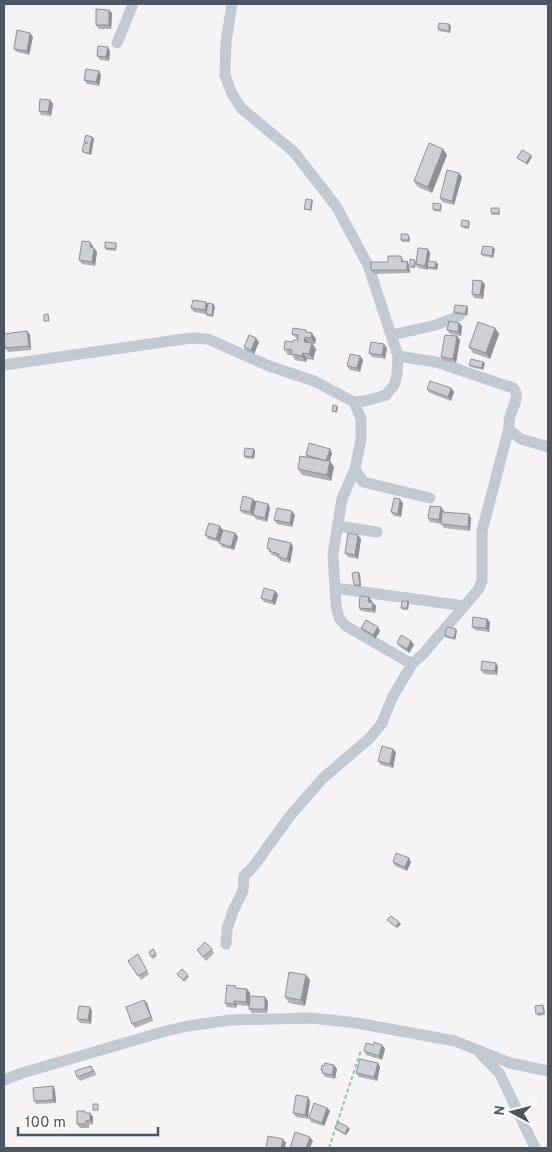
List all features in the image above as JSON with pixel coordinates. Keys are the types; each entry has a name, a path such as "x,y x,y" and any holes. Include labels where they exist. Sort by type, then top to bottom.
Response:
{"street":[{"path":"117,43 133,4"},
{"path":"4,365 191,338 208,340 269,366 314,381 354,402 386,394 394,385 397,375 398,356 392,335 368,265 336,206 294,152 242,108 232,94 225,75 226,42 232,4"},
{"path":"392,335 459,316"},
{"path":"226,944 227,930 243,891 244,876 281,831 290,816 323,778 370,738 382,722 392,698 412,664 423,654 478,590 482,581 482,531 509,428 508,420 518,396 517,391 514,388 436,362 398,356"},
{"path":"360,419 376,398"},
{"path":"354,402 360,419 361,439 355,469 342,499 333,554 339,618 346,626 412,664"},
{"path":"509,428 514,435 521,439 548,447"},
{"path":"355,469 363,482 430,498"},
{"path":"338,526 377,532"},
{"path":"335,588 464,606"},
{"path":"4,1080 22,1072 188,1026 230,1020 311,1018 357,1023 455,1042 510,1063 548,1070"},
{"path":"480,1052 500,1074 535,1148"}],"path":[{"path":"328,1148 361,1050"}],"building":[{"path":"96,9 109,10 109,25 96,25"},
{"path":"439,23 449,24 449,31 438,29"},
{"path":"17,30 30,33 27,51 14,49"},
{"path":"98,46 108,47 106,57 97,56"},
{"path":"86,69 99,71 96,82 84,80"},
{"path":"40,99 50,100 48,112 39,111"},
{"path":"86,135 92,137 89,154 82,151 84,143 88,143 84,142"},
{"path":"429,143 443,149 428,187 414,181"},
{"path":"522,150 531,155 526,163 517,158"},
{"path":"447,170 459,173 452,201 440,198"},
{"path":"306,199 312,200 310,210 304,209"},
{"path":"433,203 441,204 440,210 433,209"},
{"path":"491,208 499,208 499,213 491,213"},
{"path":"462,220 469,221 468,227 461,226"},
{"path":"401,234 408,234 409,240 401,240"},
{"path":"82,241 90,242 90,247 94,248 92,262 79,260"},
{"path":"105,242 116,243 115,249 105,248"},
{"path":"483,246 493,247 492,256 481,254"},
{"path":"418,248 428,249 425,266 416,264"},
{"path":"388,256 401,256 402,262 407,261 407,270 371,270 371,262 388,262"},
{"path":"410,259 415,260 414,267 410,266"},
{"path":"428,261 436,262 435,268 427,267"},
{"path":"473,280 482,281 480,295 472,294"},
{"path":"193,300 206,302 205,310 191,308"},
{"path":"208,303 213,304 212,315 206,314"},
{"path":"455,305 467,306 465,314 454,312"},
{"path":"48,314 49,321 44,321 44,315"},
{"path":"449,321 459,323 458,332 447,330"},
{"path":"478,322 495,328 486,353 469,347"},
{"path":"293,328 312,333 311,338 305,337 304,342 312,343 309,354 303,353 302,356 291,354 292,350 284,349 285,341 293,342 293,340 298,340 298,335 292,334"},
{"path":"27,331 29,346 5,348 4,334"},
{"path":"249,335 256,338 251,350 244,347"},
{"path":"445,335 457,336 453,359 441,357"},
{"path":"371,342 384,344 382,355 369,353"},
{"path":"350,354 360,356 357,368 347,366"},
{"path":"471,359 483,362 482,368 469,365"},
{"path":"430,381 451,388 448,397 427,389"},
{"path":"333,405 337,406 336,412 332,411"},
{"path":"309,443 330,449 326,461 306,455"},
{"path":"245,448 254,449 252,457 244,456"},
{"path":"300,456 330,461 327,475 298,469"},
{"path":"243,496 253,499 250,512 240,510"},
{"path":"394,498 400,499 398,514 391,512"},
{"path":"256,501 268,504 265,518 253,515"},
{"path":"430,506 441,507 439,520 428,518"},
{"path":"277,508 292,511 290,523 274,520"},
{"path":"442,512 469,514 468,527 441,524"},
{"path":"209,523 220,526 216,539 205,535"},
{"path":"223,530 235,533 231,547 219,543"},
{"path":"348,533 358,535 355,555 345,553"},
{"path":"269,538 291,543 287,559 278,557 279,554 269,551 270,549 267,548"},
{"path":"358,572 360,585 354,585 352,573"},
{"path":"264,588 275,591 272,601 261,598"},
{"path":"360,596 369,597 368,602 373,603 372,609 359,608"},
{"path":"402,601 408,601 407,608 401,608"},
{"path":"473,617 487,619 486,628 472,627"},
{"path":"366,620 378,627 373,635 361,628"},
{"path":"447,627 456,629 454,638 445,636"},
{"path":"401,635 411,641 407,649 397,643"},
{"path":"482,661 496,663 495,671 481,670"},
{"path":"382,746 393,749 390,764 378,761"},
{"path":"396,853 409,858 405,867 393,862"},
{"path":"391,916 399,922 396,927 387,920"},
{"path":"205,942 212,949 203,957 197,950"},
{"path":"153,949 156,954 151,957 149,952"},
{"path":"138,954 147,971 138,976 128,961"},
{"path":"182,969 188,975 183,980 177,974"},
{"path":"289,972 306,975 301,1000 285,997"},
{"path":"227,985 247,989 246,1002 234,1001 234,1004 225,1003"},
{"path":"250,996 265,997 265,1009 249,1009"},
{"path":"144,1000 151,1017 132,1024 126,1007"},
{"path":"543,1005 544,1013 536,1014 535,1006"},
{"path":"79,1006 90,1007 88,1020 77,1019"},
{"path":"374,1042 382,1045 379,1056 364,1051 366,1043 374,1045"},
{"path":"360,1059 378,1063 374,1077 356,1073"},
{"path":"325,1063 334,1065 332,1075 322,1073 322,1065 324,1066"},
{"path":"91,1066 93,1071 77,1077 75,1071"},
{"path":"53,1086 53,1100 34,1101 33,1088"},
{"path":"296,1095 308,1097 305,1115 293,1113"},
{"path":"314,1103 327,1108 322,1123 309,1118"},
{"path":"93,1104 98,1104 98,1110 93,1110"},
{"path":"77,1111 90,1113 90,1120 86,1121 86,1124 77,1124"},
{"path":"338,1122 348,1127 345,1134 335,1128"},
{"path":"295,1132 310,1137 306,1148 290,1148"},
{"path":"268,1136 283,1139 281,1148 266,1148"}]}
